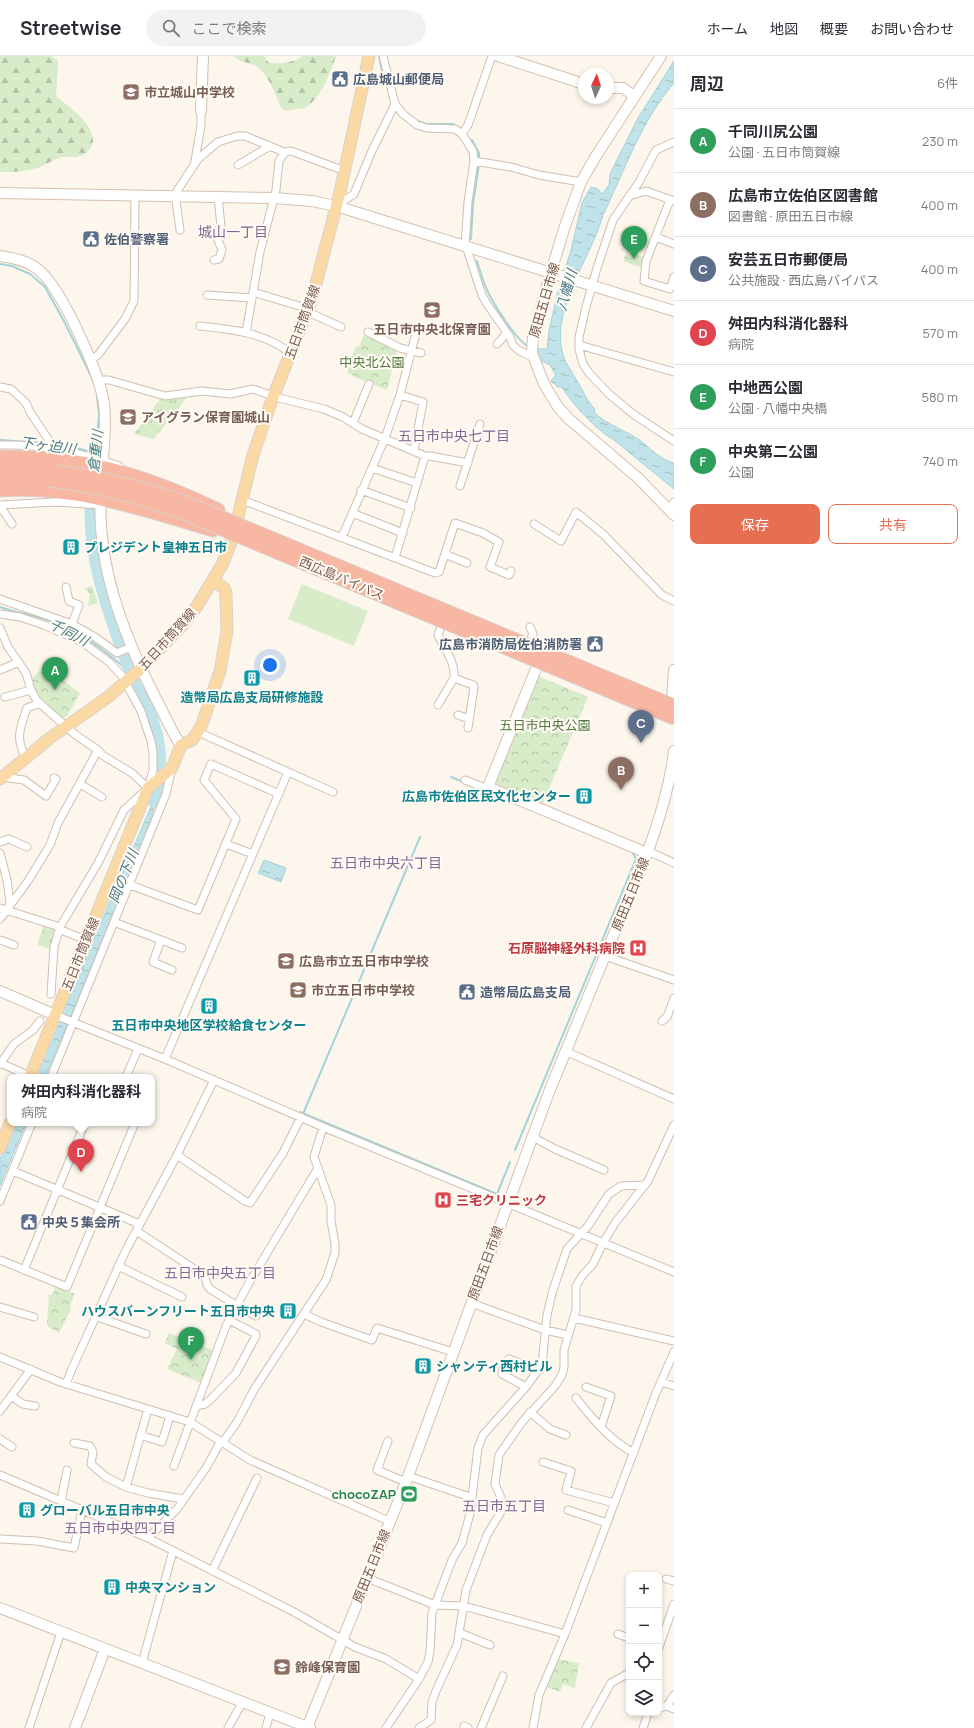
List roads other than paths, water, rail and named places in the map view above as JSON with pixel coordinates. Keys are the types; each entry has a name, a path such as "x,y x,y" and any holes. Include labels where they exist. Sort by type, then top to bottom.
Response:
{"highway":[{"name":"西広島バイパス","path":"0,457 96,462 155,483 182,493 237,519 530,641 674,705"},
{"name":"西広島バイパス","path":"0,470 48,475 144,499 179,510 674,718"},
{"name":"西広島バイパス","path":"0,479 48,475 86,475 147,490 184,502 674,705"},
{"name":"西広島バイパス","path":"0,490 60,492 86,499 152,512 233,536 538,664 674,723"}],"main road":[{"name":"五日市筒賀線","path":"1,778 126,682 182,626 222,566 233,536 253,455 273,397 308,311 336,206 369,56"},
{"path":"181,745 192,740 198,732 220,671 226,636 226,593 224,588 213,580"},
{"name":"五日市筒賀線","path":"31,1074 57,1016 86,940 150,786 170,769 181,745"},
{"path":"0,1148 9,1126"}],"street":[{"path":"195,163 201,125 203,56"},
{"path":"383,56 395,104 403,114 417,125 430,128 451,128 462,134 473,151 478,162 468,202 466,246 482,295 507,333 513,345 518,350 532,351"},
{"path":"462,134 468,125 492,56"},
{"path":"498,56 578,82"},
{"name":"原田五日市線","path":"661,56 634,96 581,182 568,219 555,275 532,351 552,398 569,419 672,508"},
{"path":"614,88 624,88 634,96"},
{"path":"336,206 354,194 371,153 395,104"},
{"path":"180,230 176,196 179,188 200,156 220,141 236,136 245,136 284,152 292,151 344,171"},
{"path":"674,142 656,150 639,182 613,220 588,285 579,344 583,364 598,384 633,414 674,441"},
{"path":"238,165 270,146"},
{"path":"246,333 260,252 274,198 279,162 284,152"},
{"path":"478,162 511,167 539,175 581,182"},
{"path":"629,196 646,191 672,200 646,261 644,281 670,289 674,278"},
{"path":"0,193 274,198 312,201 336,206 674,312"},
{"path":"90,360 98,355 125,319 134,301 135,196"},
{"path":"214,260 218,259 222,250 216,235 221,226 218,197"},
{"path":"656,237 674,244"},
{"path":"0,256 27,263 38,269 47,278 62,300 98,380 102,392 105,416 96,462 100,502 101,535 106,566 130,648 139,669 169,727 181,745"},
{"path":"207,295 253,295 308,311 341,327"},
{"path":"200,326 246,333 264,338 281,345 291,354"},
{"path":"368,332 400,348 421,353"},
{"path":"342,537 361,490 385,438 400,395 416,333"},
{"path":"498,344 507,333"},
{"path":"579,344 674,372"},
{"path":"98,380 109,380 165,396 202,391 230,394 250,388 273,397 318,407 353,423 362,429 425,456 468,463"},
{"path":"353,423 369,384"},
{"path":"0,388 11,389 26,403 48,444"},
{"path":"400,395 423,402 414,451"},
{"path":"460,486 480,424"},
{"path":"0,444 48,444 96,462"},
{"path":"396,558 425,456"},
{"path":"372,468 418,483"},
{"path":"361,490 410,508"},
{"path":"12,524 0,505 86,499"},
{"path":"242,500 435,573 439,572 455,523 483,533 499,542 490,567 509,576 511,571"},
{"path":"534,524 561,541 576,512 603,534 662,595 674,601"},
{"path":"352,513 403,533"},
{"path":"445,554 467,563"},
{"path":"66,587 69,601 79,606 72,624"},
{"path":"0,599 72,624 95,637 116,653 130,648"},
{"path":"0,614 32,620 82,642 114,666 120,672 141,711 151,741 153,761 150,786 124,810 98,863 60,927 54,947 51,994"},
{"path":"438,705 454,678 451,661 438,635 442,624"},
{"path":"530,627 533,634 530,641"},
{"path":"0,628 8,647 26,673 31,690 40,703 67,727 98,750 102,755 150,786"},
{"path":"0,670 19,662"},
{"path":"488,787 538,664"},
{"path":"674,670 674,705"},
{"path":"454,678 473,685 468,728"},
{"path":"5,697 31,690"},
{"path":"26,758 20,747 19,732 27,708 40,703"},
{"path":"458,715 469,719"},
{"path":"198,732 332,792"},
{"path":"0,919 3,909 10,903 28,881 50,845 58,823 98,750"},
{"name":"原田五日市線","path":"308,1728 342,1639 407,1479 531,1136 648,852 672,774 674,751"},
{"path":"130,885 198,910 236,819 204,780 211,764 279,794"},
{"path":"52,1074 72,1021 130,885 166,794 170,769"},
{"path":"165,1059 288,772"},
{"path":"1,778 24,780 46,796 56,779 54,778"},
{"path":"466,780 483,787 488,787 674,863"},
{"path":"80,784 102,796"},
{"path":"0,842 9,839 27,847"},
{"path":"226,844 253,854"},
{"path":"0,853 8,880 10,903"},
{"path":"3,909 60,927 61,930 86,940"},
{"path":"114,922 182,948"},
{"path":"0,940 14,945"},
{"path":"161,940 153,962 172,970"},
{"path":"605,956 674,980"},
{"path":"0,991 581,1234 674,1270"},
{"path":"662,1021 667,1017 674,998"},
{"path":"25,1074 0,1064 14,1044 33,1030 40,1021"},
{"path":"127,1074 138,1048"},
{"path":"565,1051 674,1099"},
{"path":"66,1384 95,1316 138,1224 177,1155 214,1080"},
{"path":"177,1155 250,1203 283,1153 302,1117"},
{"path":"419,1728 432,1723 432,1702 457,1645 466,1590 487,1535 502,1510 502,1500 495,1484 499,1455 522,1422 555,1386 562,1375 568,1335 576,1310 576,1286 582,1276 593,1264 615,1223 645,1185 674,1125"},
{"path":"0,1202 31,1126"},
{"path":"24,1270 84,1126"},
{"path":"0,1260 67,1287 134,1126"},
{"path":"148,1538 177,1509 206,1468 222,1442 238,1422 249,1397 326,1280 335,1254 335,1244 330,1205 314,1157 324,1127"},
{"path":"531,1136 554,1149 604,1170"},
{"path":"174,1466 229,1320 318,1168"},
{"path":"13,1170 138,1224"},
{"path":"386,1728 419,1679 429,1657 431,1620 452,1560 462,1543 470,1514 470,1497 478,1448 483,1435 540,1370 544,1358 545,1330 553,1290 567,1249 581,1234 604,1198 614,1189 621,1186 645,1185"},
{"path":"138,1224 138,1232 205,1276 207,1285 210,1289 236,1306 256,1316"},
{"path":"118,1266 182,1297"},
{"path":"471,1303 545,1330 568,1335"},
{"path":"0,1306 34,1317"},
{"path":"304,1314 321,1322 372,1340 377,1328 453,1352"},
{"path":"95,1316 146,1334"},
{"path":"574,1318 674,1341"},
{"path":"196,1406 205,1404 210,1400 236,1373 256,1336 256,1334 229,1320"},
{"path":"533,1728 539,1695 565,1634 661,1382 674,1352"},
{"path":"0,1357 66,1384 190,1422 250,1460 389,1521"},
{"path":"512,1358 540,1370"},
{"path":"0,1411 31,1369"},
{"path":"501,1373 526,1387"},
{"path":"661,1382 674,1386"},
{"path":"586,1387 612,1396 601,1427"},
{"path":"11,1396 23,1404 35,1406"},
{"path":"576,1398 615,1442 634,1453"},
{"path":"126,1487 148,1409"},
{"path":"530,1412 546,1427 566,1435"},
{"path":"140,1435 162,1442 170,1416"},
{"path":"0,1439 12,1447"},
{"path":"388,1441 377,1470 470,1497"},
{"path":"74,1443 90,1446 93,1452 91,1464 106,1477 126,1487 148,1493 183,1499"},
{"path":"543,1462 571,1471 566,1490 614,1504"},
{"path":"61,1501 67,1470"},
{"path":"0,1475 148,1538 294,1612 355,1647 386,1659 419,1679"},
{"path":"212,1571 258,1478"},
{"path":"0,1539 32,1540 74,1548 82,1510"},
{"path":"568,1510 607,1523"},
{"path":"142,1663 173,1551"},
{"path":"367,1578 435,1605 464,1606 565,1634"},
{"path":"666,1579 674,1581"},
{"path":"660,1644 674,1604"},
{"path":"0,1608 308,1728"},
{"path":"29,1728 61,1632"},
{"path":"460,1633 490,1645"},
{"path":"618,1634 626,1637"},
{"path":"75,1728 105,1649"},
{"path":"586,1728 611,1683 626,1675"},
{"path":"481,1728 503,1676"},
{"path":"667,1706 674,1694"},
{"path":"228,1728 242,1703"},
{"path":"662,1707 667,1706 674,1709"},
{"path":"266,1728 270,1713"},
{"path":"643,1728 647,1716"}],"water":[{"name":"八幡川","path":"674,61 674,83 652,113 634,146 568,299 560,334 564,359 587,399 595,409 594,412 610,424 641,441 660,457 674,463 674,489 600,430 585,416 562,387 557,387 555,383 552,383 551,381 556,375 550,365 537,359 534,349 547,349 549,331 558,291 571,250 582,203 591,187 598,189 602,194 609,185 610,174 638,118"},
{"name":"岡の下川","path":"158,790 150,823 133,867 46,1074 36,1074"},
{"path":"264,860 286,868 281,882 258,873"},
{"path":"14,1126 25,1126 0,1186 0,1159"}],"waterway":[{"path":"379,56 383,76 388,89"},
{"path":"415,120 426,124 454,124"},
{"path":"472,140 479,153 479,159"},
{"path":"471,239 473,204 479,164"},
{"path":"477,261 490,296 512,330 529,347"},
{"name":"倉重川","path":"0,264 12,266 30,274 45,287 65,323 92,378"},
{"name":"下ヶ迫川","path":"0,440 60,444 96,453 99,415 97,396"},
{"name":"倉重川","path":"91,493 91,539 106,605 132,678 145,700 155,725 158,738 161,763 158,790 154,803"},
{"name":"千同川","path":"0,607 64,626 103,650 130,672"},
{"path":"451,777 463,782"},
{"path":"303,1114 420,837"},
{"path":"515,1150 636,859 632,851"},
{"path":"300,1112 497,1194"},
{"path":"501,1196 497,1194 510,1162"}],"place":[{"name":"広島城山郵便局","path":"340,79"},
{"name":"市立城山中学校","path":"131,92"},
{"name":"佐伯警察署","path":"91,239"},
{"name":"中地西公園","path":"634,259"},
{"name":"五日市中央北保育園","path":"432,310"},
{"name":"アイグラン保育園城山","path":"128,417"},
{"name":"プレジデント皇神五日市","path":"71,547"},
{"name":"広島市消防局佐伯消防署","path":"595,644"},
{"name":"造幣局広島支局研修施設","path":"252,678"},
{"name":"千同川尻公園","path":"55,690"},
{"name":"安芸五日市郵便局","path":"641,743"},
{"name":"広島市立佐伯区図書館","path":"621,790"},
{"name":"広島市佐伯区民文化センター","path":"584,796"},
{"name":"石原脳神経外科病院","path":"638,948"},
{"name":"広島市立五日市中学校","path":"286,961"},
{"name":"市立五日市中学校","path":"298,990"},
{"name":"造幣局広島支局","path":"467,992"},
{"name":"五日市中央地区学校給食センター","path":"209,1006"},
{"name":"舛田内科消化器科","path":"81,1172"},
{"name":"三宅クリニック","path":"443,1200"},
{"name":"中央５集会所","path":"29,1222"},
{"name":"ハウスバーンフリート五日市中央","path":"288,1311"},
{"name":"中央第二公園","path":"191,1360"},
{"name":"シャンティ西村ビル","path":"423,1366"},
{"name":"chocoZAP","path":"409,1494"},
{"name":"グローバル五日市中央","path":"27,1510"},
{"name":"中央マンション","path":"112,1587"},
{"name":"鈴峰保育園","path":"282,1667"}],"district":[{"name":"城山一丁目","path":"233,231"},
{"name":"五日市中央七丁目","path":"454,435"},
{"name":"五日市中央六丁目","path":"386,862"},
{"name":"五日市中央五丁目","path":"220,1272"},
{"name":"五日市五丁目","path":"504,1505"},
{"name":"五日市中央四丁目","path":"120,1527"}],"park label":[{"name":"中央北公園","path":"372,362"},
{"name":"五日市中央公園","path":"545,725"}]}
